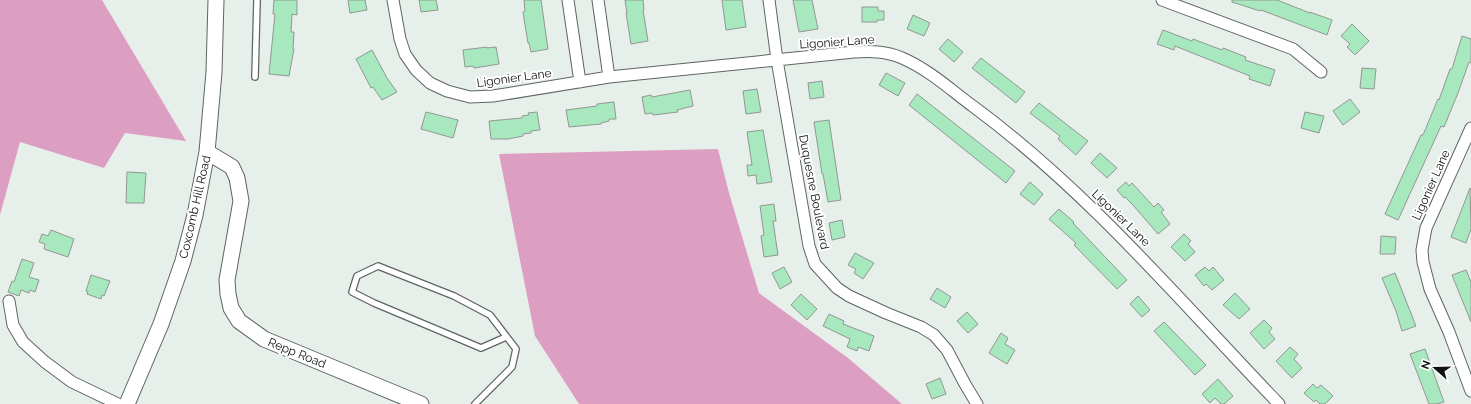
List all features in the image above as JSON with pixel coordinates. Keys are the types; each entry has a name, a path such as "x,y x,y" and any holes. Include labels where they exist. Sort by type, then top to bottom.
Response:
{"main road":[{"name":"Coxcomb Hill Road","path":"127,404 161,324 183,261 195,215 207,152 214,72 216,0"},
{"name":"Repp Road","path":"207,152 232,167 240,187 241,201 227,280 231,308 239,321 264,339 422,404"}],"street":[{"name":"Ligonier Lane","path":"393,0 400,39 405,54 416,70 430,83 448,91 470,97 493,96 608,77 854,52 878,51 901,57 917,65 999,126 1069,186 1134,249 1279,404"},
{"path":"568,0 580,82"},
{"path":"598,0 608,77"},
{"name":"Duquesne Boulevard","path":"769,0 777,60 809,246 815,264 837,288 849,296 922,327 934,335 947,350 977,404"},
{"path":"1162,0 1293,49 1321,72"},
{"name":"Ligonier Lane","path":"1471,128 1426,228 1422,250 1423,262 1430,289 1449,332 1471,391"},
{"path":"9,301 13,325 23,342 72,382 118,404"}],"lane":[{"path":"254,77 256,0"},
{"path":"475,404 512,367 516,350 490,315 454,296 378,266 357,276 352,292 374,303 481,348 506,337"}],"shaded area":[{"path":"0,0 102,0 186,141 125,133 104,168 20,142 0,215"},
{"path":"718,149 729,193 759,293 848,358 902,404 579,404 535,336 499,154"}],"building":[{"path":"274,0 297,0 297,15 292,14 291,32 294,32 294,49 289,76 269,74 275,14 273,14"},
{"path":"348,0 365,0 367,10 350,13"},
{"path":"419,0 436,0 438,10 421,12"},
{"path":"524,0 541,0 548,49 531,52 523,12 525,11"},
{"path":"625,0 643,0 643,10 648,41 631,44"},
{"path":"722,0 742,0 746,27 726,30"},
{"path":"793,0 812,0 818,29 799,32"},
{"path":"1232,0 1277,0 1332,20 1327,35 1261,10 1260,11 1232,2"},
{"path":"862,7 878,7 878,11 884,11 884,20 877,20 877,22 862,22"},
{"path":"913,15 930,23 924,36 907,29"},
{"path":"1352,24 1369,41 1355,55 1347,47 1350,44 1341,36"},
{"path":"1163,30 1222,50 1223,48 1246,57 1245,60 1275,70 1270,86 1249,79 1250,76 1175,46 1174,50 1157,44"},
{"path":"1462,36 1471,39 1471,63 1469,62 1444,127 1441,126 1398,220 1385,214 1421,135 1423,135 1438,99 1439,100 1450,69 1452,69"},
{"path":"948,39 963,52 954,62 939,49"},
{"path":"496,47 499,64 474,68 473,66 465,67 463,50"},
{"path":"372,50 387,78 397,92 382,100 373,87 371,88 356,59"},
{"path":"981,58 1025,92 1016,103 972,68"},
{"path":"1362,68 1376,69 1374,89 1360,88"},
{"path":"886,73 905,83 898,96 879,85"},
{"path":"822,81 824,97 810,99 808,83"},
{"path":"757,89 761,112 746,114 743,91"},
{"path":"690,90 693,106 677,110 678,112 653,115 652,113 645,114 642,97 651,95 652,97"},
{"path":"917,94 1015,171 1006,183 909,105"},
{"path":"1350,99 1360,112 1343,125 1333,111"},
{"path":"614,102 616,119 609,119 609,121 601,124 569,127 566,110"},
{"path":"1039,103 1088,141 1076,155 1058,139 1060,136 1030,113"},
{"path":"426,112 458,120 453,138 421,129"},
{"path":"537,112 540,130 531,131 531,133 523,134 523,136 508,139 491,139 489,121 522,118 522,116 529,115 528,113"},
{"path":"1305,112 1324,116 1319,133 1301,128"},
{"path":"829,120 841,200 828,202 814,122"},
{"path":"763,130 772,182 757,184 756,175 748,176 747,165 752,165 747,132"},
{"path":"1100,153 1117,168 1107,178 1091,163"},
{"path":"127,172 146,173 144,203 126,203"},
{"path":"1030,182 1043,194 1034,205 1020,194"},
{"path":"1126,182 1129,186 1132,183 1154,207 1158,203 1164,210 1161,212 1170,224 1158,234 1132,204 1117,190"},
{"path":"1470,188 1471,229 1466,243 1451,237"},
{"path":"774,204 776,221 773,221 778,255 764,257 761,236 764,235 760,206"},
{"path":"1059,209 1074,222 1073,223 1127,280 1117,289 1074,245 1076,243 1049,219"},
{"path":"842,220 845,237 832,240 829,223"},
{"path":"51,230 74,239 68,257 44,249 45,244 39,242 42,234 48,236"},
{"path":"1184,234 1191,241 1188,244 1195,252 1185,261 1171,247"},
{"path":"1381,236 1396,237 1395,254 1380,254"},
{"path":"855,253 874,263 863,279 854,273 856,269 848,265"},
{"path":"22,259 34,263 29,277 39,280 35,292 30,290 29,293 21,290 19,296 8,292 12,281 14,282"},
{"path":"784,267 792,282 780,289 772,273"},
{"path":"1205,267 1209,271 1213,267 1224,280 1212,290 1206,284 1204,286 1195,275"},
{"path":"1466,270 1471,282 1471,322 1452,275"},
{"path":"1395,273 1416,326 1402,331 1396,311 1382,278"},
{"path":"91,275 110,281 104,296 102,295 101,299 87,294 88,292 86,291"},
{"path":"937,288 951,297 945,308 930,299"},
{"path":"1235,293 1250,309 1239,319 1223,305"},
{"path":"801,294 817,309 807,320 791,305"},
{"path":"1138,296 1150,310 1142,317 1130,304"},
{"path":"967,312 978,324 968,333 957,321"},
{"path":"829,314 844,321 843,324 874,336 869,351 858,347 857,351 847,347 850,339 823,326"},
{"path":"1264,320 1272,328 1269,332 1275,339 1264,349 1250,333"},
{"path":"1164,322 1206,365 1195,375 1154,331"},
{"path":"1001,333 1008,338 1005,344 1015,350 1007,364 989,353"},
{"path":"1290,347 1298,354 1294,359 1302,368 1292,378 1276,361"},
{"path":"1425,349 1444,402 1429,404 1410,354"},
{"path":"940,378 946,394 932,399 926,384"},
{"path":"1218,379 1233,396 1224,404 1221,404 1215,398 1210,403 1202,394"},
{"path":"1313,384 1317,388 1321,385 1333,396 1325,404 1320,404 1316,400 1314,402 1304,393"}]}
